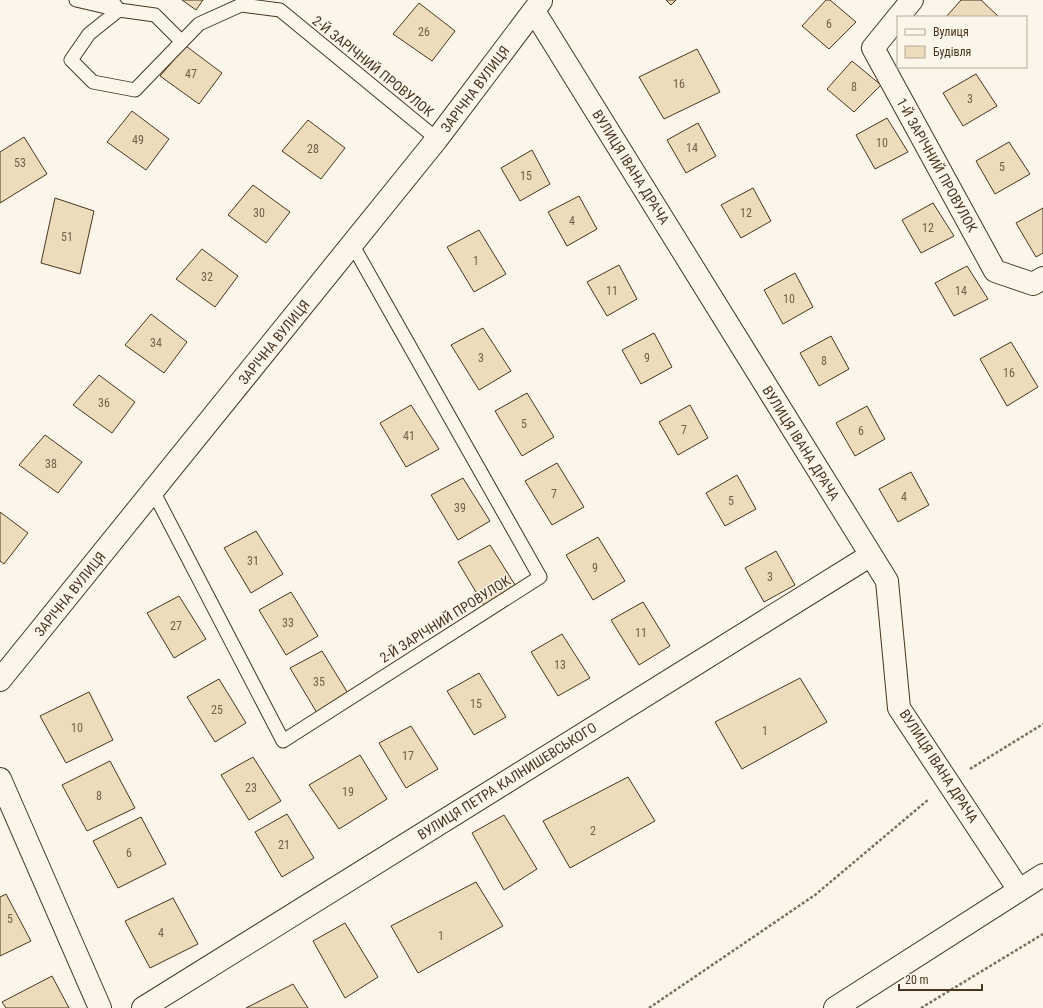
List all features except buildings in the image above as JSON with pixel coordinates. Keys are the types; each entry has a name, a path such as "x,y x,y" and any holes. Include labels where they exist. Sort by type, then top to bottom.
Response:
{"street":[{"name":"1-Й ЗАРІЧНИЙ ПРОВУЛОК","path":"899,16 912,0"},
{"name":"ЗАРІЧНА ВУЛИЦЯ","path":"0,680 437,139 538,6"},
{"name":"ВУЛИЦЯ ІВАНА ДРАЧА","path":"538,6 887,581 900,708 1019,890"},
{"name":"1-Й ЗАРІЧНИЙ ПРОВУЛОК","path":"897,18 873,48 995,271 1033,284 1043,278"},
{"name":"ВУЛИЦЯ ПЕТРА КАЛНИШЕВСЬКОГО","path":"143,1008 871,555"},
{"path":"0,779 100,1008"},
{"path":"835,1008 1043,875"}],"lane":[{"path":"76,0 115,5 155,15 182,42"},
{"name":"2-Й ЗАРІЧНИЙ ПРОВУЛОК","path":"115,5 89,34 71,60 93,82 135,90 199,24 242,5 280,10 437,139"},
{"name":"2-Й ЗАРІЧНИЙ ПРОВУЛОК","path":"153,491 283,741 540,577 352,244"}],"path":[{"path":"649,1008 815,895 948,782 1043,724"},
{"path":"921,1008 1043,934"}]}
